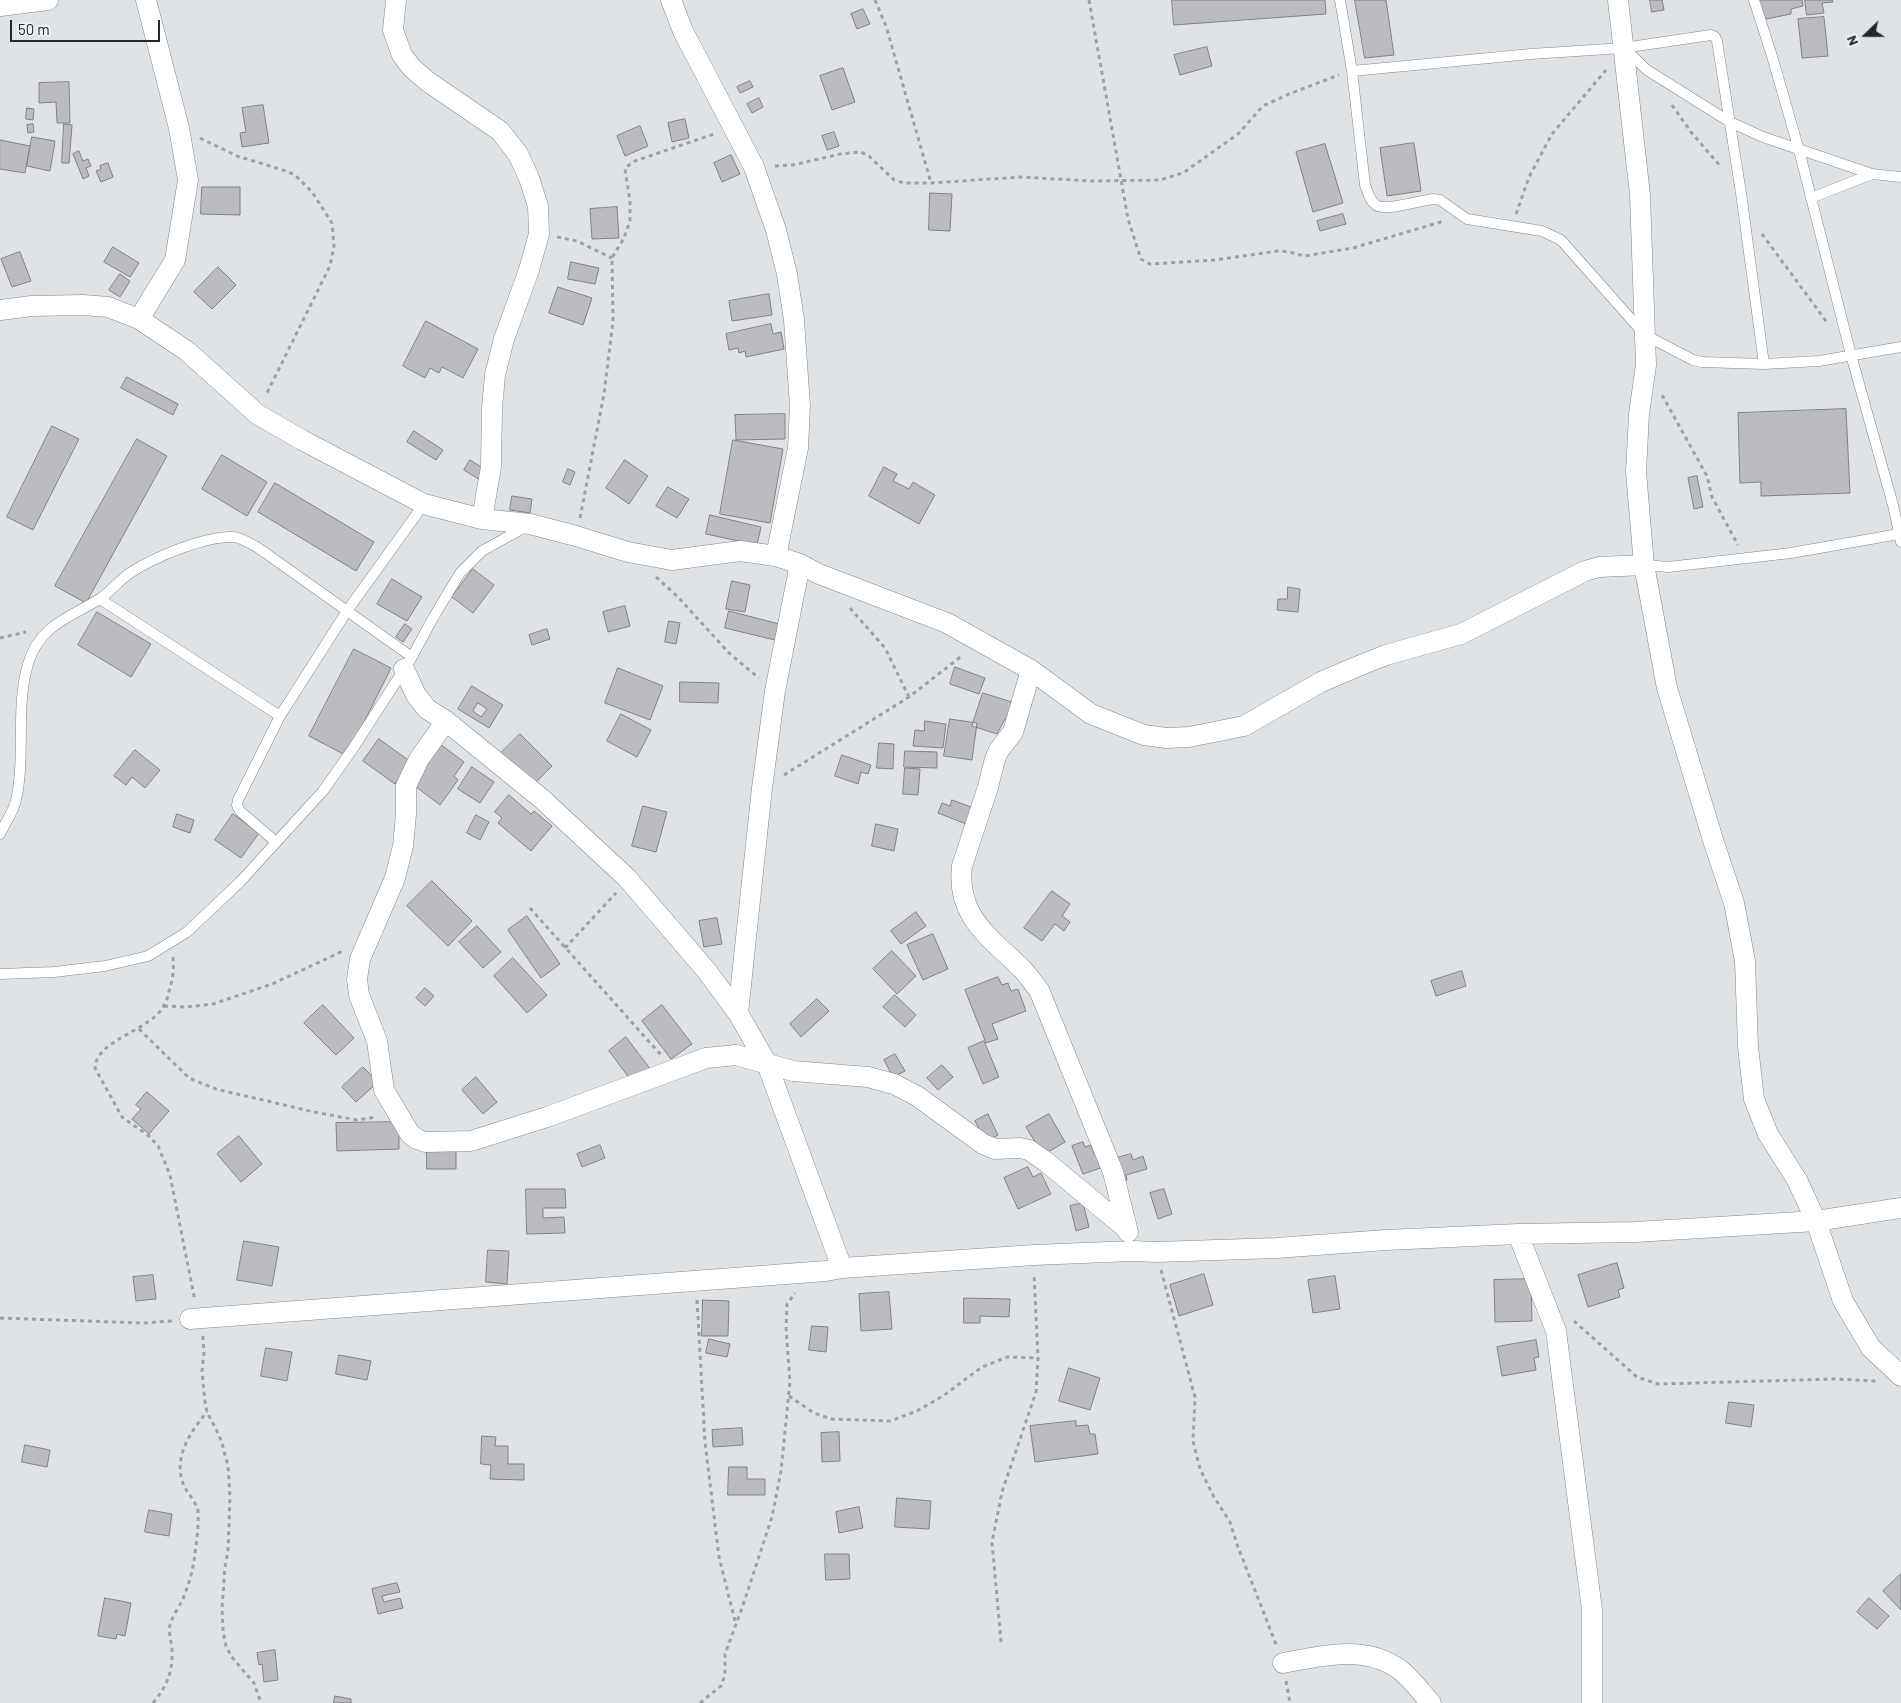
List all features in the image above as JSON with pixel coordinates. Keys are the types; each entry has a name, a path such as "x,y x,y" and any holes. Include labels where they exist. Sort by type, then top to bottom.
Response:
{"street":[{"path":"0,6 48,0"},
{"path":"140,319 171,268 177,252 188,180 179,128 146,0"},
{"path":"396,0 393,30 396,43 407,62 427,81 500,131 518,154 529,178 538,206 538,234 529,270 504,338 495,375 492,409 492,467 482,519"},
{"path":"671,0 683,31 754,167 776,230 787,274 794,320 800,406 797,458 776,556"},
{"path":"1618,0 1640,194 1646,365 1639,414 1636,472 1644,565 1667,688 1734,903 1745,961 1748,1047 1754,1099 1768,1134 1797,1180 1816,1221 1843,1301 1871,1348 1892,1378"},
{"path":"0,310 32,306 83,305 108,307 140,319 186,351 257,414 302,440 424,504 482,519 530,524 628,552 672,560 740,551 776,556 800,564 820,574 947,623 977,642 1031,670 1091,714 1144,735 1166,738 1189,737 1244,726 1322,682 1386,654 1461,634 1586,571 1599,567 1644,565"},
{"path":"738,1012 762,788 775,691 800,564"},
{"path":"408,663 422,704 446,721 542,799 627,878 706,970 738,1012 767,1064 842,1268"},
{"path":"1031,670 1013,732 1002,745 995,759 988,787 962,866 960,878 963,900 970,916 993,944 1022,970 1039,990 1113,1172 1132,1251"},
{"path":"446,721 419,759 406,786 403,846 395,878 360,959 357,979 359,995 377,1041 384,1090 410,1134 425,1142 471,1141 547,1116 706,1058 736,1055 793,1071 868,1077 894,1084 917,1096 984,1144 995,1149 1020,1148 1029,1150 1127,1229"},
{"path":"198,1319 696,1282 842,1268 1034,1255 1276,1248 1386,1240 1518,1234 1635,1232 1816,1221 1901,1208"},
{"path":"1518,1234 1556,1331 1592,1610 1592,1703"},
{"path":"1283,1663 1337,1653 1377,1658 1399,1669 1431,1703"}],"lane":[{"path":"1340,0 1352,71 1365,185 1371,200 1378,206 1387,207 1434,199 1440,200 1467,219 1542,231 1561,240 1645,335 1693,360 1764,364 1819,361 1901,348"},
{"path":"1644,565 1668,566 1745,559 1900,538 1893,505 1851,355 1799,150 1754,0"},
{"path":"1352,71 1531,54 1623,48 1715,37 1741,193 1764,364"},
{"path":"1623,48 1648,70 1730,122 1799,150 1872,174 1901,177"},
{"path":"1812,198 1872,174"},
{"path":"276,842 240,811 237,805 238,800 280,716 348,611 424,504"},
{"path":"0,974 54,972 105,966 148,956 187,932 223,899 323,791 408,663 460,573 482,551 530,524"},
{"path":"0,834 16,802 21,769 20,731 23,690 28,663 48,628 100,599 130,573 164,556 209,539 235,537 257,547 348,611 408,663"},
{"path":"100,599 280,716"}],"path":[{"path":"875,0 886,26 931,183"},
{"path":"1089,0 1128,219 1141,259 1150,264 1216,260 1278,250 1304,256 1353,248 1440,222 1467,219"},
{"path":"1512,226 1529,177 1552,134 1588,93 1623,48"},
{"path":"754,167 793,165 840,154 861,152 869,156 894,180 904,183 1021,177 1091,181 1160,180 1183,173 1238,134 1263,106 1289,94 1352,71"},
{"path":"1670,101 1692,132 1741,193"},
{"path":"179,128 237,156 295,175 312,192 332,223 334,246 330,266 257,414"},
{"path":"576,536 604,394 613,321 612,258 624,238 630,221 630,202 625,169 628,164 732,128"},
{"path":"1761,232 1829,324"},
{"path":"538,234 577,241 612,258"},
{"path":"1646,365 1707,476 1712,497 1745,559"},
{"path":"628,552 677,596 730,654 775,691"},
{"path":"849,607 886,648 909,697"},
{"path":"762,788 909,697 952,665 977,642"},
{"path":"565,948 612,898 627,878"},
{"path":"530,908 675,1070"},
{"path":"187,932 173,953 172,980 164,1006 150,1021 139,1029 103,1050 95,1062 95,1068 122,1117 149,1136 158,1146 170,1175 198,1319 202,1371 208,1412 219,1435 228,1466 230,1497 228,1551 222,1608 223,1631 231,1656 254,1683 261,1703"},
{"path":"164,1006 186,1007 212,1004 272,984 368,939"},
{"path":"139,1029 188,1078 216,1089 357,1120 398,1114"},
{"path":"1157,1252 1195,1397 1193,1441 1200,1469 1214,1497 1230,1522 1283,1663 1290,1703"},
{"path":"1001,1642 992,1542 1002,1492 1036,1392 1038,1358 1034,1255"},
{"path":"696,1282 705,1442 719,1557 736,1626"},
{"path":"700,1703 721,1686 725,1675 726,1654 772,1517 781,1471 790,1382 786,1328 787,1304 797,1290"},
{"path":"0,1318 143,1323 198,1319"},
{"path":"1574,1321 1637,1377 1658,1384 1892,1378"},
{"path":"788,1395 814,1413 831,1419 890,1422 917,1411 943,1396 982,1367 1007,1357 1038,1358"},
{"path":"152,1703 163,1691 168,1681 172,1651 170,1625 185,1594 194,1563 198,1509 184,1486 182,1454 185,1443 193,1428 208,1412"}],"building":[{"path":"1172,0 1325,0 1326,14 1174,25"},
{"path":"1355,0 1386,0 1394,55 1365,58"},
{"path":"1650,0 1662,0 1664,10 1652,12"},
{"path":"1757,0 1802,0 1803,6 1791,9 1791,14 1761,20"},
{"path":"1805,0 1832,0 1833,2 1822,3 1824,13 1807,15"},
{"path":"863,9 870,24 857,29 851,14"},
{"path":"1824,17 1828,56 1802,58 1798,19"},
{"path":"1207,47 1212,66 1180,75 1174,55"},
{"path":"843,68 855,102 832,110 820,76"},
{"path":"750,81 753,87 740,93 737,87"},
{"path":"69,82 70,123 57,123 56,102 39,103 39,83"},
{"path":"759,98 763,107 752,113 747,104"},
{"path":"263,105 269,143 242,147 240,133 246,132 242,108"},
{"path":"27,108 34,109 33,120 26,119"},
{"path":"685,119 689,138 672,142 668,123"},
{"path":"33,124 34,132 28,133 27,125"},
{"path":"64,124 72,125 69,163 62,163"},
{"path":"640,126 648,146 625,156 617,136"},
{"path":"834,132 839,146 827,150 822,136"},
{"path":"32,137 55,141 50,171 27,166"},
{"path":"0,140 30,146 25,173 0,169"},
{"path":"1414,143 1421,191 1387,196 1380,148"},
{"path":"1325,144 1343,203 1313,212 1296,152"},
{"path":"79,151 83,161 88,159 91,166 86,168 89,176 83,179 73,154"},
{"path":"731,155 740,174 722,182 714,163"},
{"path":"108,163 113,177 101,182 96,171 101,169 100,166"},
{"path":"202,187 240,187 240,215 201,214"},
{"path":"930,193 952,194 950,231 929,230"},
{"path":"617,207 619,238 592,239 590,209"},
{"path":"1343,214 1346,224 1320,231 1317,221"},
{"path":"113,247 139,263 130,277 104,262"},
{"path":"20,252 31,281 12,287 1,259"},
{"path":"571,262 599,268 595,284 568,279"},
{"path":"218,267 236,285 212,309 194,292"},
{"path":"120,274 130,281 120,297 109,290"},
{"path":"558,287 592,298 583,325 549,313"},
{"path":"769,294 772,315 732,321 729,301"},
{"path":"426,321 478,349 463,378 442,367 439,373 430,368 425,378 403,366"},
{"path":"771,324 773,334 781,332 784,349 746,357 745,351 739,353 738,348 729,350 726,334"},
{"path":"127,377 178,404 173,415 121,388"},
{"path":"1846,409 1850,493 1761,496 1761,482 1740,483 1738,413"},
{"path":"785,414 785,439 736,440 735,415"},
{"path":"52,426 79,439 33,530 7,517"},
{"path":"414,431 443,450 436,460 407,442"},
{"path":"137,439 167,456 86,603 55,586"},
{"path":"733,440 783,449 770,523 720,514"},
{"path":"222,455 267,482 247,516 202,489"},
{"path":"470,460 486,470 480,480 464,470"},
{"path":"625,460 648,476 629,504 606,488"},
{"path":"884,467 897,474 893,481 909,489 913,482 935,495 919,524 869,496"},
{"path":"568,469 575,472 570,485 563,482"},
{"path":"1697,476 1703,507 1694,509 1688,478"},
{"path":"275,483 374,542 356,571 258,512"},
{"path":"668,487 689,499 677,518 656,506"},
{"path":"512,496 532,499 530,513 510,510"},
{"path":"710,515 761,527 757,545 706,534"},
{"path":"473,569 494,585 473,613 452,597"},
{"path":"392,579 422,597 407,621 377,604"},
{"path":"732,581 750,585 745,612 726,609"},
{"path":"1288,587 1300,589 1298,612 1277,610 1278,599 1287,599"},
{"path":"625,606 630,626 608,632 603,612"},
{"path":"729,611 779,624 775,640 725,628"},
{"path":"97,612 151,644 131,677 78,645"},
{"path":"669,621 680,623 676,644 665,642"},
{"path":"405,624 412,629 403,642 396,637"},
{"path":"547,629 550,639 532,645 529,635"},
{"path":"354,649 391,668 347,756 309,736"},
{"path":"955,667 985,678 979,694 950,684"},
{"path":"618,668 663,686 650,720 605,703"},
{"path":"680,682 719,683 718,703 680,702"},
{"path":"472,686 503,705 489,728 458,709","holes":["478,703 487,709 481,717 473,711"]},
{"path":"983,693 1015,703 1009,720 1005,719 997,734 972,726"},
{"path":"621,714 651,730 637,757 607,741"},
{"path":"950,719 977,723 972,760 944,756"},
{"path":"925,721 946,724 943,748 913,746 915,730 924,731"},
{"path":"520,734 552,766 532,786 500,754"},
{"path":"379,739 411,762 395,784 363,761"},
{"path":"879,743 894,744 893,769 877,768"},
{"path":"440,744 464,762 454,776 458,780 440,805 411,783"},
{"path":"135,750 160,770 145,788 132,777 126,785 114,776"},
{"path":"905,751 937,752 937,768 904,767"},
{"path":"842,755 871,765 868,774 861,772 858,784 835,776"},
{"path":"472,767 494,782 480,803 458,789"},
{"path":"905,768 920,769 918,795 903,794"},
{"path":"509,795 531,814 534,811 552,826 531,851 498,823 502,818 495,812"},
{"path":"952,800 971,807 966,824 938,813 942,803 950,806"},
{"path":"643,806 667,812 656,852 632,846"},
{"path":"177,814 194,820 190,833 173,827"},
{"path":"233,814 259,833 241,858 215,840"},
{"path":"476,815 489,822 480,840 467,833"},
{"path":"876,824 898,829 894,851 872,846"},
{"path":"432,881 472,921 448,946 407,906"},
{"path":"1052,891 1070,904 1062,916 1070,922 1064,931 1055,924 1042,941 1024,928"},
{"path":"916,912 926,926 901,944 891,931"},
{"path":"527,916 560,964 541,978 508,930"},
{"path":"717,918 722,944 704,947 699,921"},
{"path":"477,926 501,952 483,968 459,942"},
{"path":"933,934 948,969 923,980 907,945"},
{"path":"892,951 916,976 897,994 873,969"},
{"path":"513,958 547,995 527,1013 494,976"},
{"path":"1462,971 1466,986 1436,996 1431,981"},
{"path":"998,977 1002,985 1008,983 1011,991 1018,989 1026,1011 992,1024 998,1039 986,1043 965,990"},
{"path":"425,988 434,996 425,1006 416,998"},
{"path":"895,995 916,1015 905,1027 883,1007"},
{"path":"817,999 829,1011 801,1037 790,1024"},
{"path":"323,1005 354,1038 336,1055 304,1023"},
{"path":"662,1005 692,1044 671,1059 642,1021"},
{"path":"626,1037 651,1070 633,1083 609,1051"},
{"path":"984,1041 999,1077 983,1084 968,1048"},
{"path":"895,1054 905,1071 893,1077 884,1060"},
{"path":"942,1065 953,1077 938,1090 927,1078"},
{"path":"363,1067 378,1082 356,1102 342,1087"},
{"path":"476,1077 497,1102 483,1114 462,1090"},
{"path":"147,1092 169,1111 149,1134 132,1119 141,1109 136,1105"},
{"path":"988,1114 998,1135 986,1142 975,1121"},
{"path":"1049,1114 1065,1142 1043,1155 1026,1127"},
{"path":"399,1122 399,1149 337,1151 336,1123"},
{"path":"239,1136 262,1164 241,1182 217,1154"},
{"path":"1083,1142 1085,1147 1091,1145 1094,1154 1100,1152 1106,1166 1083,1174 1072,1146"},
{"path":"600,1145 605,1158 582,1167 577,1154"},
{"path":"427,1146 456,1146 456,1169 427,1169"},
{"path":"1131,1154 1133,1160 1143,1156 1147,1169 1126,1175 1127,1180 1120,1183 1113,1159"},
{"path":"1028,1167 1033,1177 1041,1173 1051,1194 1018,1209 1004,1178"},
{"path":"526,1189 565,1189 566,1208 543,1208 543,1218 564,1217 565,1233 527,1234"},
{"path":"1164,1189 1172,1214 1158,1219 1150,1193"},
{"path":"1083,1203 1089,1227 1076,1231 1070,1206"},
{"path":"244,1241 279,1247 272,1286 237,1280"},
{"path":"488,1250 509,1251 507,1284 486,1282"},
{"path":"1617,1263 1624,1288 1618,1290 1620,1297 1588,1307 1578,1275"},
{"path":"1204,1274 1213,1305 1179,1316 1170,1285"},
{"path":"153,1275 156,1299 136,1301 133,1277"},
{"path":"1335,1276 1340,1309 1313,1313 1308,1280"},
{"path":"1531,1279 1532,1321 1495,1322 1494,1280"},
{"path":"889,1292 892,1329 861,1331 859,1294"},
{"path":"964,1298 1010,1299 1009,1317 980,1316 980,1323 964,1323"},
{"path":"703,1300 729,1301 728,1336 702,1336"},
{"path":"812,1326 828,1327 826,1352 809,1350"},
{"path":"709,1339 730,1344 727,1357 706,1353"},
{"path":"1536,1340 1539,1357 1534,1358 1536,1370 1502,1376 1497,1347"},
{"path":"266,1348 292,1352 287,1381 261,1376"},
{"path":"339,1355 371,1361 367,1380 336,1374"},
{"path":"1069,1368 1100,1378 1090,1410 1059,1401"},
{"path":"1729,1402 1754,1405 1751,1427 1726,1423"},
{"path":"1076,1421 1076,1426 1088,1425 1090,1434 1095,1434 1098,1454 1035,1462 1030,1426"},
{"path":"742,1428 743,1445 713,1447 712,1430"},
{"path":"839,1432 840,1461 822,1462 821,1433"},
{"path":"482,1436 496,1437 495,1446 508,1446 508,1464 524,1464 524,1480 490,1479 491,1465 481,1464"},
{"path":"25,1445 50,1450 47,1467 22,1462"},
{"path":"729,1467 747,1467 747,1479 765,1479 765,1495 728,1495"},
{"path":"897,1498 931,1501 929,1529 895,1527"},
{"path":"859,1507 863,1528 839,1533 836,1512"},
{"path":"149,1510 172,1514 169,1536 145,1532"},
{"path":"825,1554 849,1554 850,1579 826,1580"},
{"path":"1901,1574 1901,1610 1883,1591"},
{"path":"397,1583 400,1592 382,1596 384,1602 400,1598 403,1608 378,1614 372,1589"},
{"path":"105,1598 131,1603 125,1636 117,1634 116,1639 98,1636"},
{"path":"1869,1598 1889,1616 1877,1629 1857,1612"},
{"path":"275,1650 278,1680 264,1682 262,1664 259,1665 257,1653"},
{"path":"335,1696 351,1699 351,1703 334,1703"}]}
